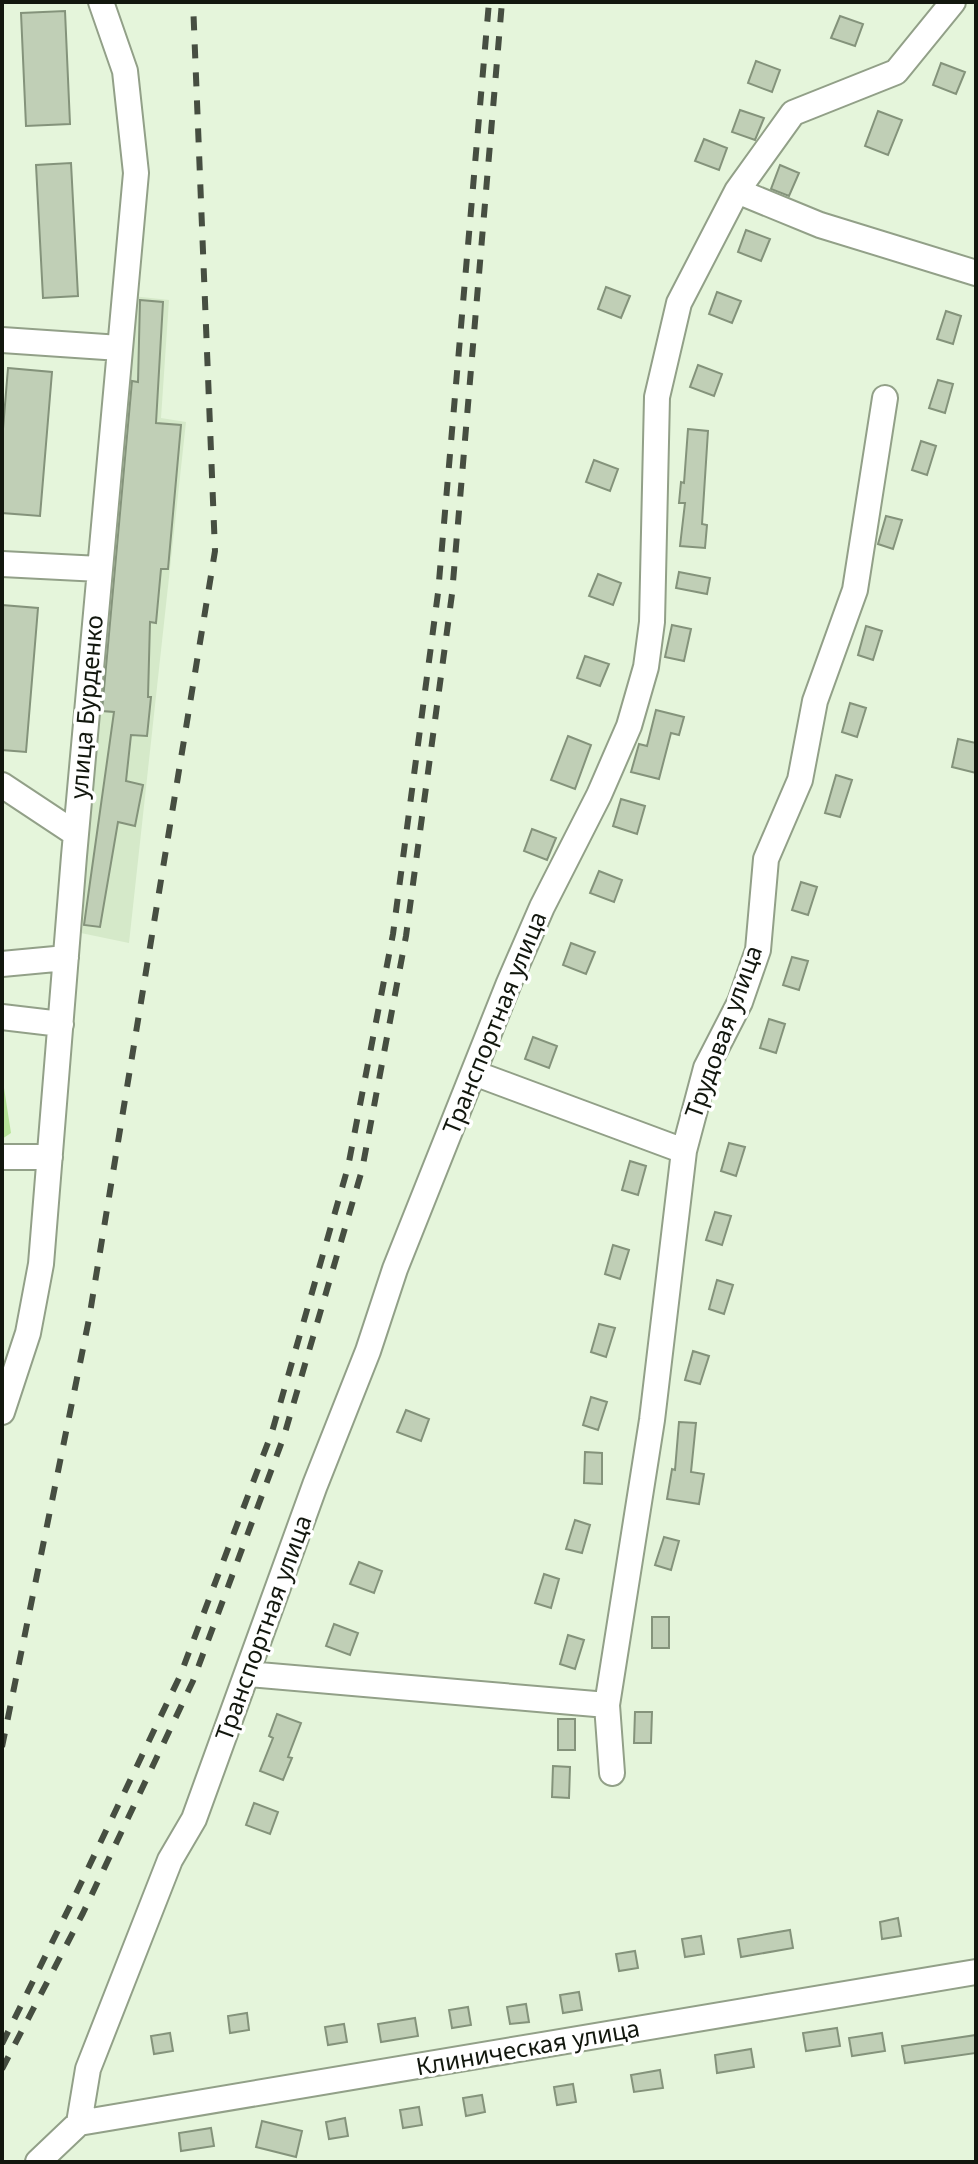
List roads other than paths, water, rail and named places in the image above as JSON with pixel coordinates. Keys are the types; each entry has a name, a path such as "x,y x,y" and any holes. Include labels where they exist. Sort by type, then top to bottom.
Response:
{"street":[{"name":"улица Бурденко","path":"2,1412 7,1381 28,1333 41,1264 76,834 136,173 125,71 101,2"},
{"name":"Транспортная улица","path":"79,2123 88,2069 170,1860 194,1819 315,1485 368,1351 395,1269 509,983 629,726 646,667 652,622 657,397 679,303 737,191 793,113 896,72 953,2"},
{"path":"737,191 820,225 976,273"},
{"path":"2,340 120,348"},
{"name":"Трудовая улица","path":"612,1773 607,1705 652,1420 684,1151 706,1068 740,1002 758,950 766,859 800,780 815,701 855,590 885,398"},
{"path":"2,564 100,569"},
{"path":"2,785 76,834"},
{"path":"2,964 66,958"},
{"path":"2,1017 61,1024"},
{"path":"474,1073 684,1151"},
{"path":"2,1157 50,1157"},
{"path":"248,1674 607,1705"},
{"name":"Клиническая улица","path":"79,2123 976,1972"},
{"path":"38,2162 79,2123"}],"railway":[{"path":"2,1747 89,1319 215,551 193,2"},
{"path":"2,2044 180,1676 272,1432 348,1167 393,934 438,593 489,2"},
{"path":"2,2069 83,1913 193,1681 284,1436 362,1170 406,936 452,594 502,2"}]}
